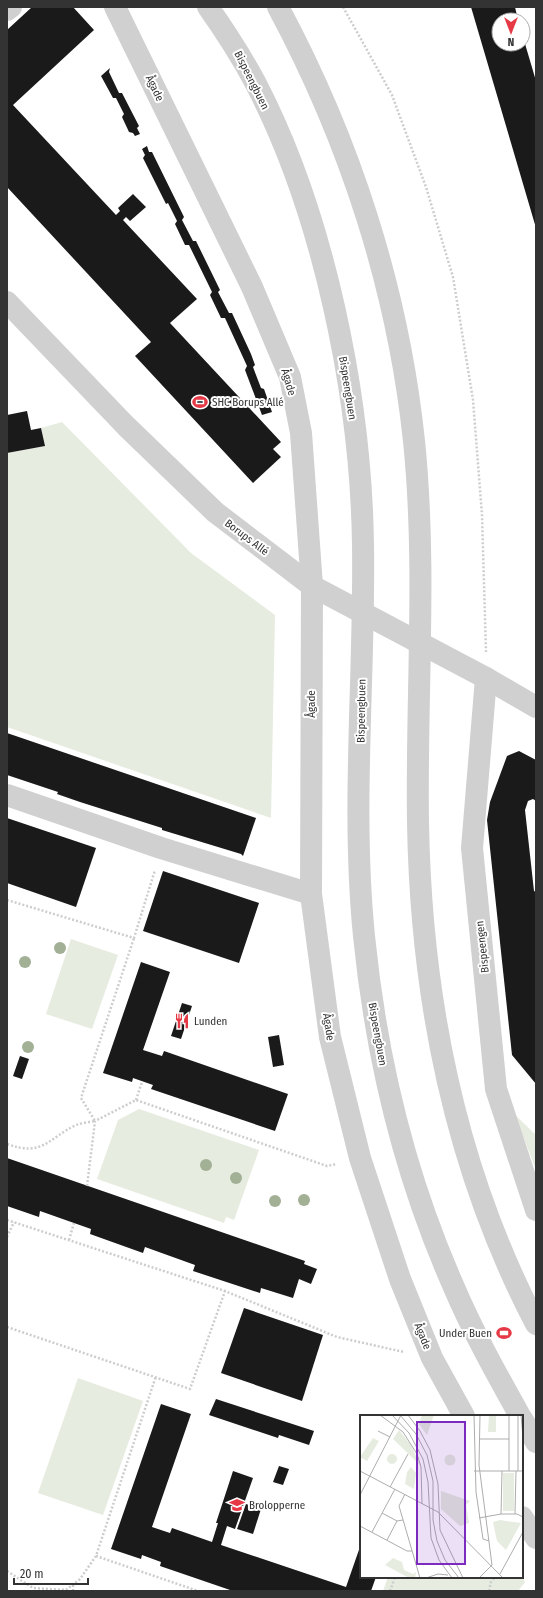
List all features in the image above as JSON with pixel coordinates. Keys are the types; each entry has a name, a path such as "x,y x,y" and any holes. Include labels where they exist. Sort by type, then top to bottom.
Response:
{"street":[{"path":"7,10 11,7"},
{"name":"Ågade","path":"115,7 252,287 290,377 301,433 312,586 311,894 330,1037 360,1158 400,1279 432,1358 463,1415"},
{"name":"Bispeengbuen","path":"208,7 233,43 252,77 277,130 306,207 322,261 336,320 356,435 361,488 363,544 359,820 361,877 364,932 370,990 382,1060 396,1121 413,1178 452,1284 474,1330 519,1415"},
{"path":"278,7 317,85 346,155 376,246 387,291 407,391 417,480 421,577 418,822 423,926 429,979 446,1076 476,1184 511,1272 536,1324"},
{"name":"Borups Allé","path":"7,302 126,426 215,512 312,586 486,678 536,707"},
{"name":"Bispeengen","path":"486,678 472,848 496,1089 536,1210"},
{"path":"7,795 161,848 311,894"},
{"path":"523,1421 536,1442"},
{"path":"523,1518 536,1538"}],"path":[{"path":"343,7 392,95 426,187 453,278 473,400 479,469 482,514 486,678"},
{"path":"87,1186 95,1121 81,1098 134,938 161,848"},
{"path":"7,900 134,938"},
{"path":"7,1144 22,1149 43,1147 77,1125 95,1121 136,1100 142,1082"},
{"path":"136,1100 327,1166 360,1158"},
{"path":"7,1220 225,1291 337,1337 432,1358"},
{"path":"7,1237 14,1222"},
{"path":"69,1240 74,1223"},
{"path":"7,1327 156,1376 190,1389 225,1291"},
{"path":"7,1571 33,1588 66,1590 80,1580 96,1556 156,1376"},
{"path":"96,1556 198,1591"},
{"path":"390,1591 395,1578"},
{"path":"489,1591 491,1582 494,1578"},
{"path":"73,1585 73,1591"}],"shaded area":[{"path":"62,422 191,553 275,615 271,818 7,727 7,453 44,446 41,428"},
{"path":"71,939 118,955 92,1029 46,1014"},
{"path":"139,1109 259,1150 234,1220 226,1217 224,1223 97,1179 118,1120"},
{"path":"515,1115 536,1135 536,1170"},
{"path":"78,1378 143,1401 103,1515 38,1493"},
{"path":"388,1578 523,1578 525,1582 518,1591 383,1591"}],"building":[{"path":"32,7 73,7 94,30 13,105 116,215 120,211 118,208 133,194 146,207 130,221 126,217 123,220 197,299 170,323 281,442 273,449 281,457 253,483 135,356 151,342 7,187 7,30"},
{"path":"471,7 515,7 516,12 491,12 491,52 527,52 536,81 536,228"},
{"path":"110,68 109,72 119,93 122,93 139,126 137,128 140,134 135,136 133,133 129,132 122,117 124,114 116,98 113,98 101,76"},
{"path":"147,146 149,152 152,152 184,217 182,220 193,241 196,241 220,290 218,292 229,313 232,313 251,354 255,365 253,367 261,388 264,389 272,412 262,415 245,370 247,366 225,318 221,318 210,295 212,292 189,245 185,245 175,224 177,221 168,203 166,204 143,158 145,155 142,149"},
{"path":"27,411 31,430 41,428 45,446 7,453 7,415"},
{"path":"7,733 256,818 243,856 241,854 162,830 162,828 80,802 57,794 58,792 7,775"},
{"path":"519,751 536,760 536,801 533,799 528,801 525,810 534,891 536,892 536,1084 512,1055 487,820 490,802 507,756"},
{"path":"7,818 96,848 76,907 7,883"},
{"path":"163,871 259,903 239,963 143,931"},
{"path":"141,962 170,972 143,1050 162,1056 164,1051 288,1094 275,1131 151,1089 153,1085 133,1078 132,1082 103,1073"},
{"path":"182,1003 192,1006 181,1039 171,1036"},
{"path":"279,1035 284,1065 273,1067 268,1037"},
{"path":"20,1056 29,1059 22,1079 13,1076"},
{"path":"7,1158 305,1261 304,1264 317,1269 311,1284 299,1279 293,1298 261,1288 260,1293 193,1271 195,1265 145,1247 143,1253 90,1234 91,1229 40,1211 39,1217 7,1206"},
{"path":"244,1308 323,1335 302,1401 221,1373"},
{"path":"216,1399 314,1431 309,1445 279,1435 278,1438 209,1415"},
{"path":"161,1404 191,1414 152,1527 170,1533 172,1528 212,1542 218,1523 216,1523 233,1471 253,1478 235,1529 227,1526 221,1545 346,1587 360,1547 360,1578 376,1578 371,1591 233,1591 160,1566 161,1562 142,1555 141,1559 111,1549"},
{"path":"279,1466 289,1469 283,1485 273,1482"},
{"path":"246,1504 261,1509 253,1534 237,1529"}],"place":[{"name":"SHC Borups Allé","path":"200,402"},
{"name":"Lunden","path":"182,1021"},
{"name":"Under Buen","path":"504,1333"},
{"name":"Brolopperne","path":"237,1505"}]}
